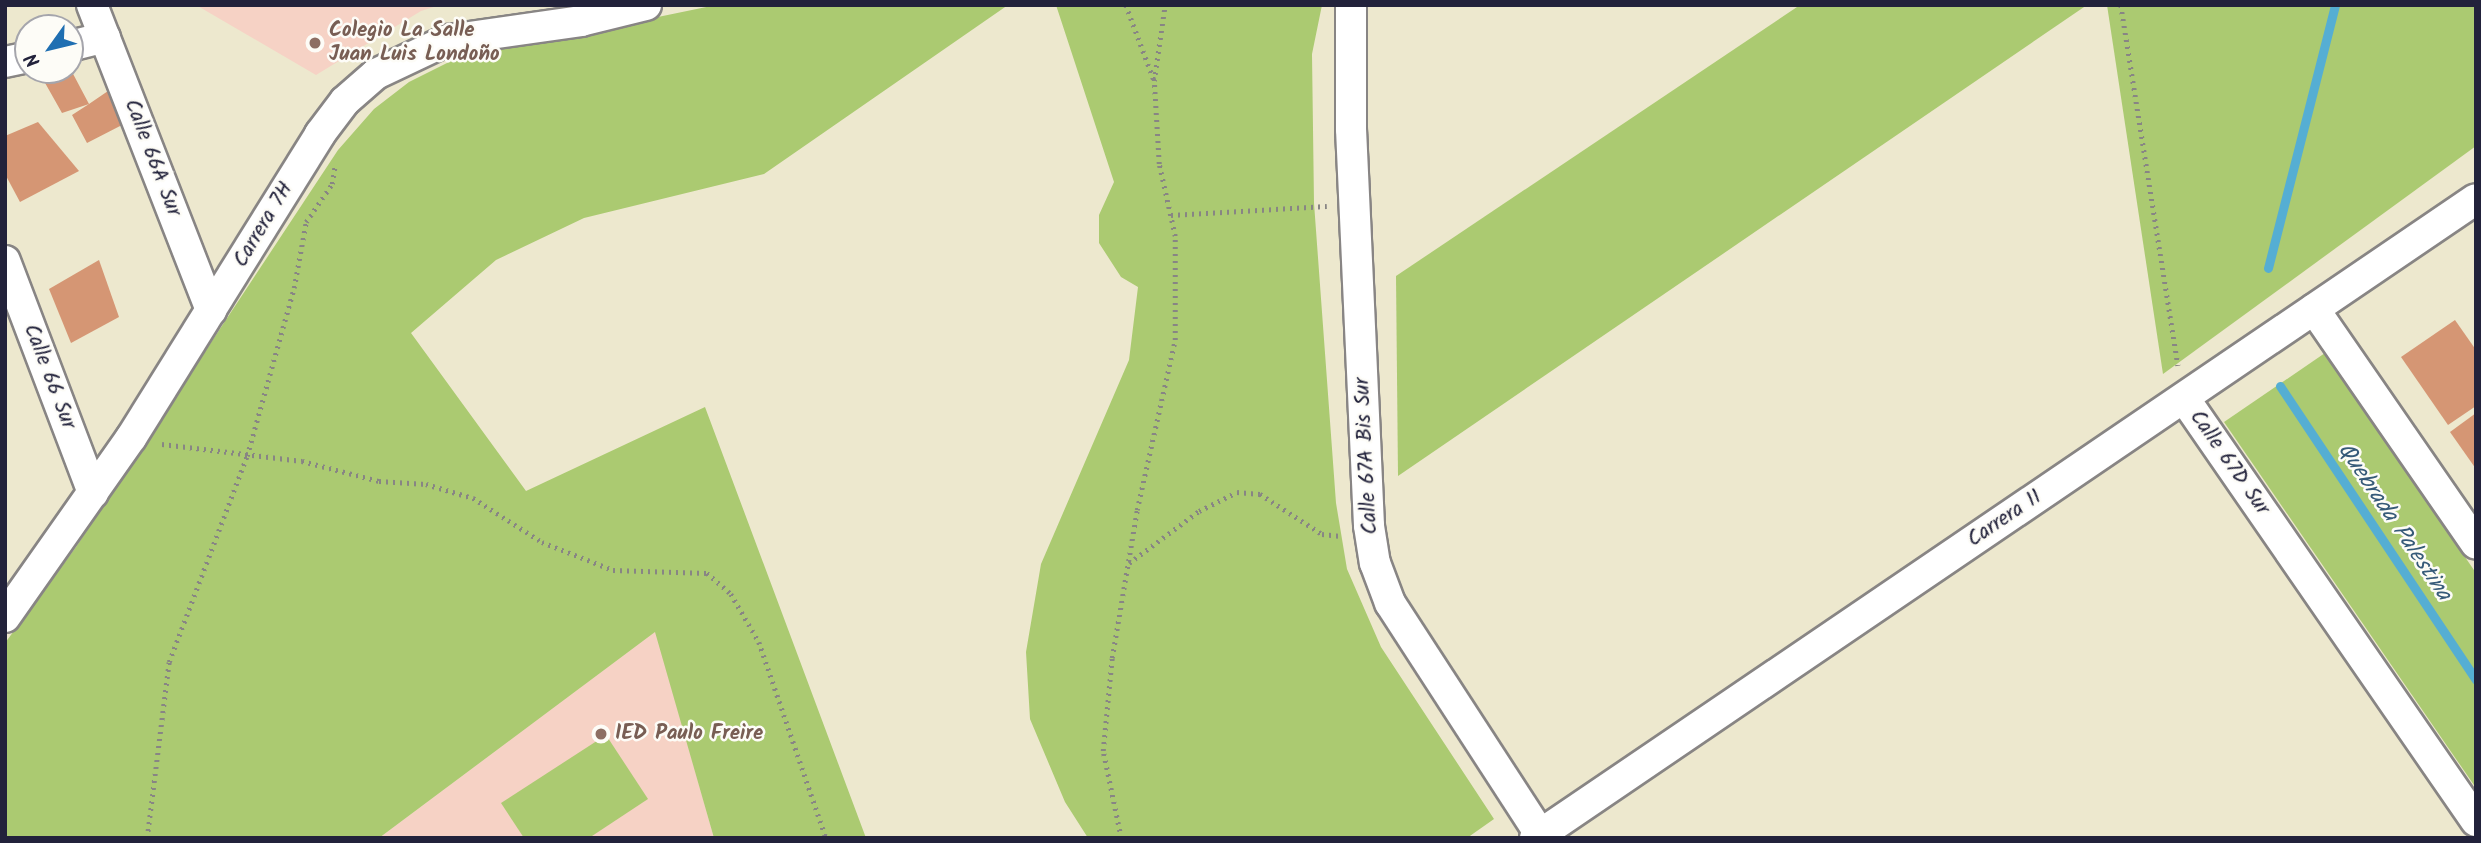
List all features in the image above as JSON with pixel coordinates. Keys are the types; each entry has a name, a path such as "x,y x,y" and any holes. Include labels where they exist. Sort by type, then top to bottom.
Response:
{"street":[{"name":"Calle 66A Sur","path":"92,5 211,311"},
{"name":"Carrera 7H","path":"5,617 131,438 320,134 345,101 376,74 448,40 582,21 646,5"},
{"name":"Calle 67A Bis Sur","path":"1350,18 1354,204 1371,536 1390,603 1537,836"},
{"path":"84,42 104,37"},
{"name":"Carrera 11","path":"1537,836 2476,199"},
{"name":"Calle 66 Sur","path":"5,261 93,493"},
{"path":"2314,309 2476,544"},
{"name":"Calle 67D Sur","path":"2183,398 2476,821"}],"path":[{"path":"1126,5 1154,81"},
{"path":"1122,838 1103,751 1112,658 1128,564 1175,340 1175,236 1159,164 1154,81 1165,5"},
{"name":"Calle 67D Sur","path":"2121,5 2183,398"},
{"path":"147,838 169,663 247,456 294,288 306,222 337,171 320,134"},
{"path":"1171,215 1354,204"},
{"path":"131,438 247,456 302,461 379,481 426,484 474,498 542,542 613,570 707,573 731,594 759,642 826,838"},
{"path":"1128,564 1199,511 1237,492 1261,494 1322,534 1371,536"}],"shaded area":[{"name":"Colegio La Salle Juan Luis Londoño","path":"196,5 440,5 421,11 316,75"},
{"name":"IED Paulo Freire","path":"656,631 714,838 379,838"}],"green space":[{"path":"716,5 1008,5 764,174 584,218 496,260 411,333 526,491 705,407 866,838 714,838 655,632 379,838 5,838 5,643 76,547 338,150 374,109 409,82 455,59"},
{"path":"1056,5 1322,5 1312,54 1314,203 1336,503 1347,569 1381,647 1494,819 1467,838 1088,838 1065,802 1030,719 1026,652 1041,564 1129,360 1138,287 1121,277 1099,243 1099,215 1114,182"},
{"path":"1800,5 2087,5 1398,476 1396,276"},
{"path":"2107,5 2476,5 2476,146 2163,374"},
{"path":"2325,353 2476,573 2476,788 2224,422"},
{"path":"606,735 648,799 589,838 524,838 501,803"}],"building":[{"path":"46,84 78,84 89,104 62,113"},
{"path":"108,91 122,125 87,143 72,115"},
{"path":"38,122 79,171 20,202 5,174 5,136"},
{"path":"99,260 119,317 71,343 49,289"},
{"path":"2455,320 2476,350 2476,406 2448,425 2401,357"},
{"path":"2476,413 2476,469 2450,432"}],"waterway":[{"name":"Quebrada Palestina","path":"2268,268 2335,5"},
{"name":"Quebrada Palestina","path":"2280,386 2476,680"}],"place":[{"name":"Colegio La Salle Juan Luis Londoño","path":"315,43"},
{"name":"IED Paulo Freire","path":"601,734"}]}
